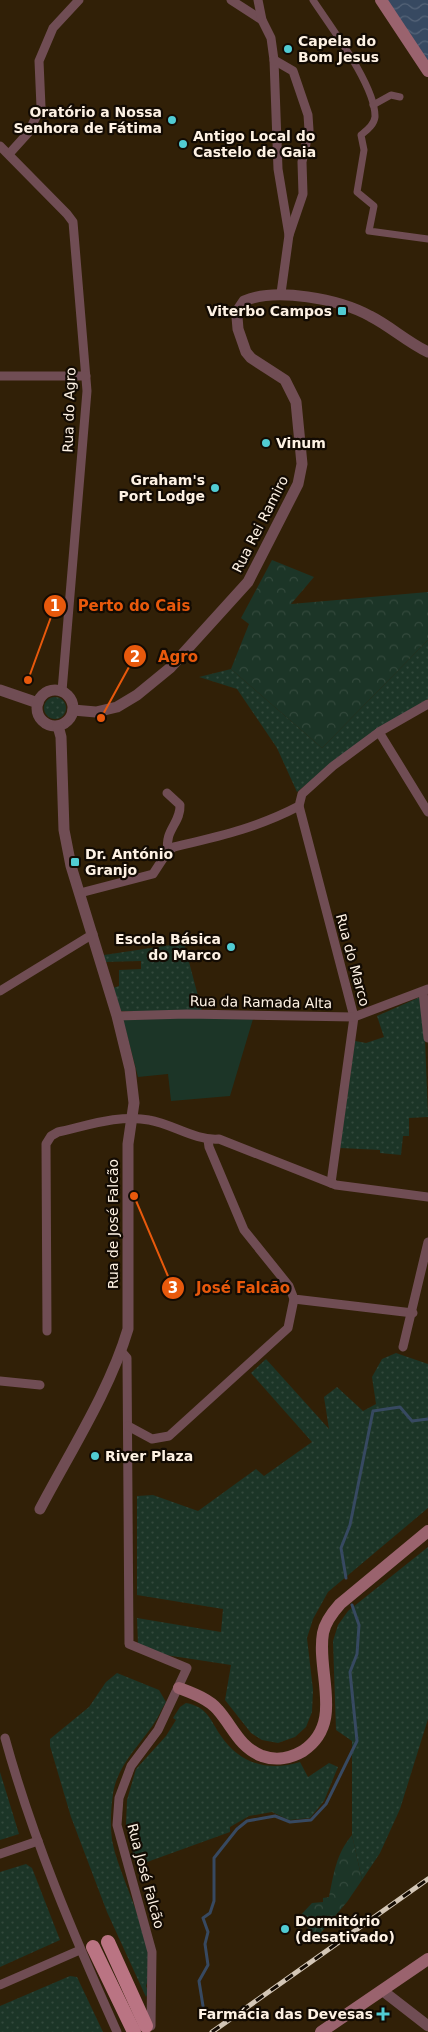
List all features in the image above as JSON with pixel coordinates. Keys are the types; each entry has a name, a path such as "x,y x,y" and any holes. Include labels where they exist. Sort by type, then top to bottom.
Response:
{"main road":[{"path":"381,0 428,71"},
{"path":"178,1688 213,1705 236,1737 255,1752 280,1758 300,1752 319,1736 325,1721 326,1706 322,1640 329,1618 340,1604 428,1531"},
{"path":"108,1942 144,2030"},
{"path":"86,1949 144,2030"},
{"path":"321,2032 428,1959"}],"street":[{"path":"0,157 9,154 28,133 40,107 39,61 53,28 79,0"},
{"path":"231,0 262,20"},
{"path":"258,0 262,20 271,38 274,60 278,169 289,235 281,293"},
{"path":"313,0 362,77 372,105 375,118 371,127 362,135 364,150 357,192 374,206 369,230 428,239"},
{"path":"274,60 293,70 309,121 302,162 303,194 296,221 289,235"},
{"path":"372,105 391,95 400,97"},
{"name":"Rua do Agro","path":"0,146 73,222 87,391 62,692"},
{"name":"Rua Rei Ramiro","path":"73,710 96,712 117,707 143,691 170,668 248,582 298,484 302,464 298,410 294,394 285,380 251,358 246,352 238,329 238,310 244,300 281,293 358,310 428,352"},
{"path":"0,376 86,376"},
{"path":"0,690 38,702"},
{"path":"56,690 71,699 73,710 68,721 58,726 46,724 38,714 38,702 45,693 56,690"},
{"path":"80,893 153,874 168,851 174,847 246,830 271,821 299,806 302,794 332,766 379,732 428,704"},
{"name":"Rua de José Falcão","path":"40,1509 108,1380 121,1351 128,1329 128,1144 134,1103 130,1069 117,1016 71,866 64,830 58,726"},
{"path":"379,732 428,812"},
{"path":"167,793 180,805 180,812 167,839 168,851"},
{"name":"Rua do Marco","path":"299,806 354,1017 331,1183"},
{"path":"0,991 93,934"},
{"path":"425,990 428,1038"},
{"name":"Rua da Ramada Alta","path":"117,1016 188,1014 354,1017 425,990"},
{"path":"47,1331 46,1144 51,1136 58,1132 116,1120 148,1120 208,1140 219,1139 331,1183 428,1197"},
{"path":"128,1426 152,1439 169,1436 288,1328 294,1299 289,1286 244,1230 209,1147 208,1140"},
{"path":"403,1347 413,1313 428,1242"},
{"path":"294,1299 413,1313"},
{"path":"121,1351 127,1358 129,1644 187,1668 178,1688"},
{"path":"108,1380 117,1378 127,1383"},
{"path":"0,1381 40,1385"},
{"name":"Rua José Falcão","path":"144,2030 152,1952 117,1825 119,1798 131,1766 158,1730 178,1688"},
{"path":"5,1738 38,1841 86,1949 117,2032"},
{"path":"0,1854 38,1841"},
{"path":"0,1985 86,1949"},
{"path":"383,1991 428,2026"}],"green space":[{"path":"272,560 314,577 291,604 428,592 428,640 322,748 231,669 249,624 241,618"},
{"path":"428,640 428,699 361,742 297,792 277,748 237,689 199,677 231,669 322,748"},
{"path":"55,697 63,700 66,708 63,716 55,719 47,716 44,708 47,700"},
{"path":"184,943 202,1011 120,1011 113,988 119,986 119,970 141,969 141,961 105,962 104,955"},
{"path":"420,997 424,1012 428,1117 409,1118 409,1136 403,1136 401,1155 380,1153 380,1150 340,1148 355,1041 366,1043 384,1037 377,1016"},
{"path":"166,1017 253,1019 230,1096 171,1101 168,1074 138,1077 123,1020"},
{"path":"396,1353 428,1364 428,1508 328,1592 313,1619 307,1638 313,1690 312,1712 306,1727 295,1737 278,1743 262,1740 251,1733 225,1700 231,1665 159,1654 138,1644 137,1618 221,1632 223,1609 137,1595 137,1496 153,1495 198,1511 256,1469 264,1476 312,1442 251,1373 266,1359 329,1429 324,1397 337,1387 363,1411 376,1404 372,1377 382,1359"},
{"path":"428,1547 428,1719 400,1809 380,1853 362,1880 352,1835 352,1741 336,1730 333,1641 338,1625 348,1611"},
{"path":"117,1673 159,1690 166,1702 155,1722 123,1766 115,1784 111,1811 111,1834 116,1856 144,1934 148,1953 149,1970 146,1986 148,1992 146,1997 107,1912 71,1817 50,1746 50,1739 89,1707 106,1682"},
{"path":"186,1703 204,1711 229,1746 246,1759 266,1766 288,1765 300,1762 308,1777 329,1763 338,1767 324,1801 310,1818 289,1820 272,1812 249,1816 230,1827 230,1832 136,1866 126,1824 127,1800 136,1769 166,1736 176,1720 173,1718 180,1707"},
{"path":"0,1772 19,1834 0,1840"},
{"path":"352,1835 362,1880 347,1902 317,1937 298,1918 312,1903 323,1902 323,1898 329,1897 339,1857"},
{"path":"26,1864 32,1868 60,1940 0,1967 0,1872"},
{"path":"70,1976 77,1977 103,2032 0,2032 0,2006"}],"water":[{"path":"386,0 428,0 428,63"}],"waterway":[{"path":"346,1578 341,1548 350,1525 373,1411 400,1407 412,1421 428,1419"},
{"path":"203,2006 199,1981 208,1965 205,1944 208,1932 203,1918 210,1913 214,1901 214,1858 237,1829 247,1821 275,1816 290,1822 311,1820 326,1804 357,1741 350,1672 357,1654 359,1625 352,1605"}],"railway":[{"path":"212,2032 428,1879"}],"place":[{"name":"Capela do Bom Jesus","path":"288,49"},
{"name":"Oratório a Nossa Senhora de Fátima","path":"172,120"},
{"name":"Antigo Local do Castelo de Gaia","path":"183,144"},
{"name":"Viterbo Campos","path":"342,311"},
{"name":"Vinum","path":"266,443"},
{"name":"Graham's Port Lodge","path":"215,488"},
{"name":"Perto do Cais","path":"28,680"},
{"name":"Agro","path":"101,718"},
{"name":"Dr. António Granjo","path":"75,862"},
{"name":"Escola Básica do Marco","path":"231,947"},
{"name":"José Falcão","path":"134,1196"},
{"name":"River Plaza","path":"95,1456"},
{"name":"Dormitório (desativado)","path":"285,1929"},
{"name":"Farmácia das Devesas","path":"383,2014"}]}
